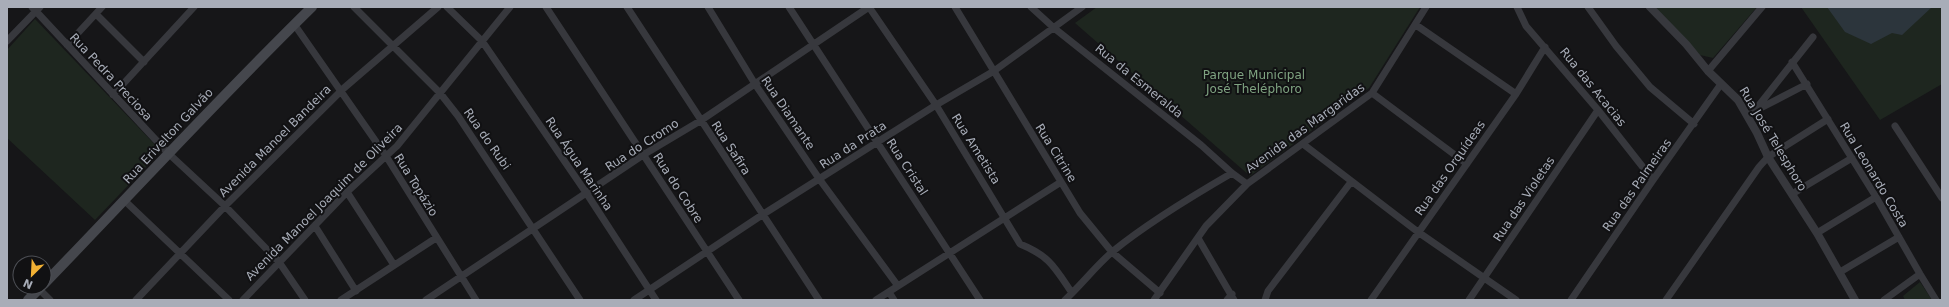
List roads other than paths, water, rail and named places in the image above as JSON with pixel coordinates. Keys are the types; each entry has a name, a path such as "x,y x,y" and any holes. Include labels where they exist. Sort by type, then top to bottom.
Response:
{"main road":[{"name":"Rua Erivelton Galvão","path":"52,275 125,201 168,153 312,7"}],"street":[{"path":"67,46 102,7"},
{"path":"113,95 194,7"},
{"name":"Rua do Rubi","path":"354,7 440,93 480,148 580,300"},
{"name":"Avenida Manoel Bandeira","path":"136,300 225,206 341,90 438,7"},
{"name":"Rua Água Marinha","path":"447,7 482,41 587,194 656,300"},
{"name":"Avenida Manoel Joaquim de Oliveira","path":"243,300 347,192 397,146 510,7"},
{"name":"Rua do Cobre","path":"546,7 739,300"},
{"name":"Rua Safira","path":"627,7 700,121 819,300"},
{"name":"Rua Diamante","path":"708,7 755,84 820,180 898,286"},
{"name":"Rua Cristal","path":"789,7 980,300"},
{"name":"Rua do Cromo","path":"426,300 587,194 643,155 700,121 869,7"},
{"name":"Rua Ametista","path":"869,7 936,105 1006,218 1020,244 1036,250 1052,262 1072,293"},
{"name":"Rua Citrine","path":"955,7 1080,212 1112,252 1160,293"},
{"name":"Rua da Esmeralda","path":"1031,7 1054,28 1201,145 1232,173"},
{"name":"Rua da Prata","path":"634,300 762,215 820,180 936,105 994,71 1082,7"},
{"name":"Avenida das Margaridas","path":"1154,300 1206,226 1247,184 1372,93 1426,7"},
{"name":"Rua das Acacias","path":"1518,7 1526,26 1598,110 1653,180"},
{"name":"Rua José Telesphoro","path":"1650,7 1686,44 1708,72 1738,100 1768,157 1817,233 1855,300"},
{"path":"1708,72 1762,7"},
{"path":"7,41 36,8"},
{"name":"Rua Pedra Preciosa","path":"36,8 67,46 168,153 225,206 279,262 305,300"},
{"path":"1591,8 1616,46 1650,87 1694,124"},
{"path":"96,14 144,62"},
{"name":"Rua Topázio","path":"294,24 386,156 476,300"},
{"path":"1416,25 1516,94"},
{"path":"1756,109 1792,62 1813,38"},
{"name":"Rua das Orquídeas","path":"1370,300 1516,94 1545,47"},
{"name":"Rua Leonardo Costa","path":"1792,62 1876,197 1936,300"},
{"name":"Rua das Palmeiras","path":"1571,300 1721,84"},
{"path":"1747,115 1807,84"},
{"path":"1372,93 1467,164"},
{"name":"Rua das Violetas","path":"1469,300 1598,110"},
{"path":"1666,300 1759,167 1768,157 1828,119"},
{"path":"1895,126 1942,198"},
{"path":"1303,144 1418,232 1516,300"},
{"path":"1792,194 1852,158"},
{"name":"Avenida das Margaridas","path":"1065,300 1112,252 1132,236 1232,173 1247,184"},
{"path":"876,300 1061,182"},
{"path":"1266,300 1268,291 1351,182"},
{"path":"347,192 394,266"},
{"path":"1817,233 1876,197"},
{"path":"125,201 229,300"},
{"path":"315,226 356,291"},
{"path":"1840,272 1899,237"},
{"path":"341,300 436,238"},
{"path":"1198,238 1233,297 1227,300"},
{"path":"1884,300 1896,297 1920,274"},
{"path":"889,292 894,300"}],"park label":[{"name":"Parque Municipal José Theléphoro","path":"1254,82"}]}
